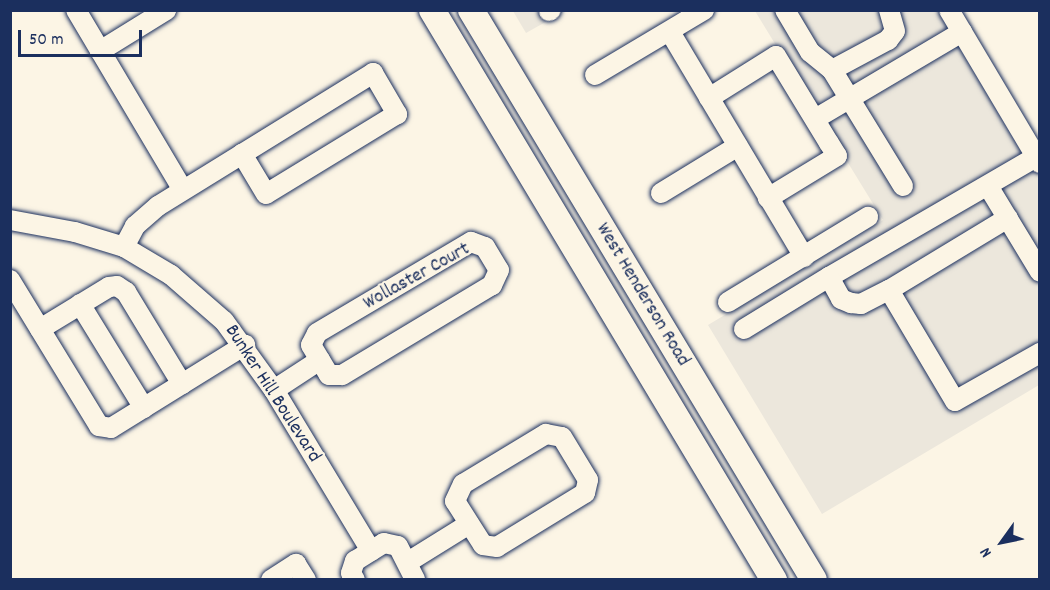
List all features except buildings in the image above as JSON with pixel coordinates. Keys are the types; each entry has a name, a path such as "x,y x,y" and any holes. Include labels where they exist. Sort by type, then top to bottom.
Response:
{"main road":[{"name":"West Henderson Road","path":"432,10 774,579"},
{"name":"West Henderson Road","path":"471,10 814,579"}],"street":[{"path":"76,10 183,190"},
{"path":"100,51 166,10"},
{"path":"595,75 704,10"},
{"path":"785,10 810,51 832,70 851,98 903,186"},
{"path":"832,70 888,39 896,31 889,10"},
{"path":"744,329 829,277 1038,160 949,10"},
{"path":"670,32 804,257"},
{"path":"815,119 962,32"},
{"path":"709,98 776,56 837,156 768,198"},
{"path":"124,248 145,215 183,190 373,73 397,114 266,194 242,154"},
{"path":"661,193 738,146"},
{"path":"988,186 1040,272"},
{"path":"728,302 868,217"},
{"path":"829,277 841,299 861,304 1008,218"},
{"name":"Bunker Hill Boulevard","path":"10,220 75,232 124,248 171,275 224,321 245,345 274,390 371,551"},
{"name":"Wollaster Court","path":"471,242 485,247 499,270 492,285 342,375 329,375 320,360 311,345 316,333 471,242"},
{"path":"10,280 99,426 111,428 245,345"},
{"path":"40,329 109,287 117,286 126,292 182,384"},
{"path":"888,290 956,401 1040,353"},
{"path":"80,304 144,408"},
{"path":"274,390 320,360"},
{"path":"546,434 562,437 588,480 585,493 497,546 483,545 469,524 455,501 463,484 546,434"},
{"path":"355,579 351,573 355,561 384,543 398,546 412,571 469,524"},
{"path":"271,579 296,564 306,579"}],"shaded area":[{"path":"513,11 565,11 526,33"},
{"path":"755,11 948,11 1039,164 1039,385 822,514 708,325 883,220"}]}
